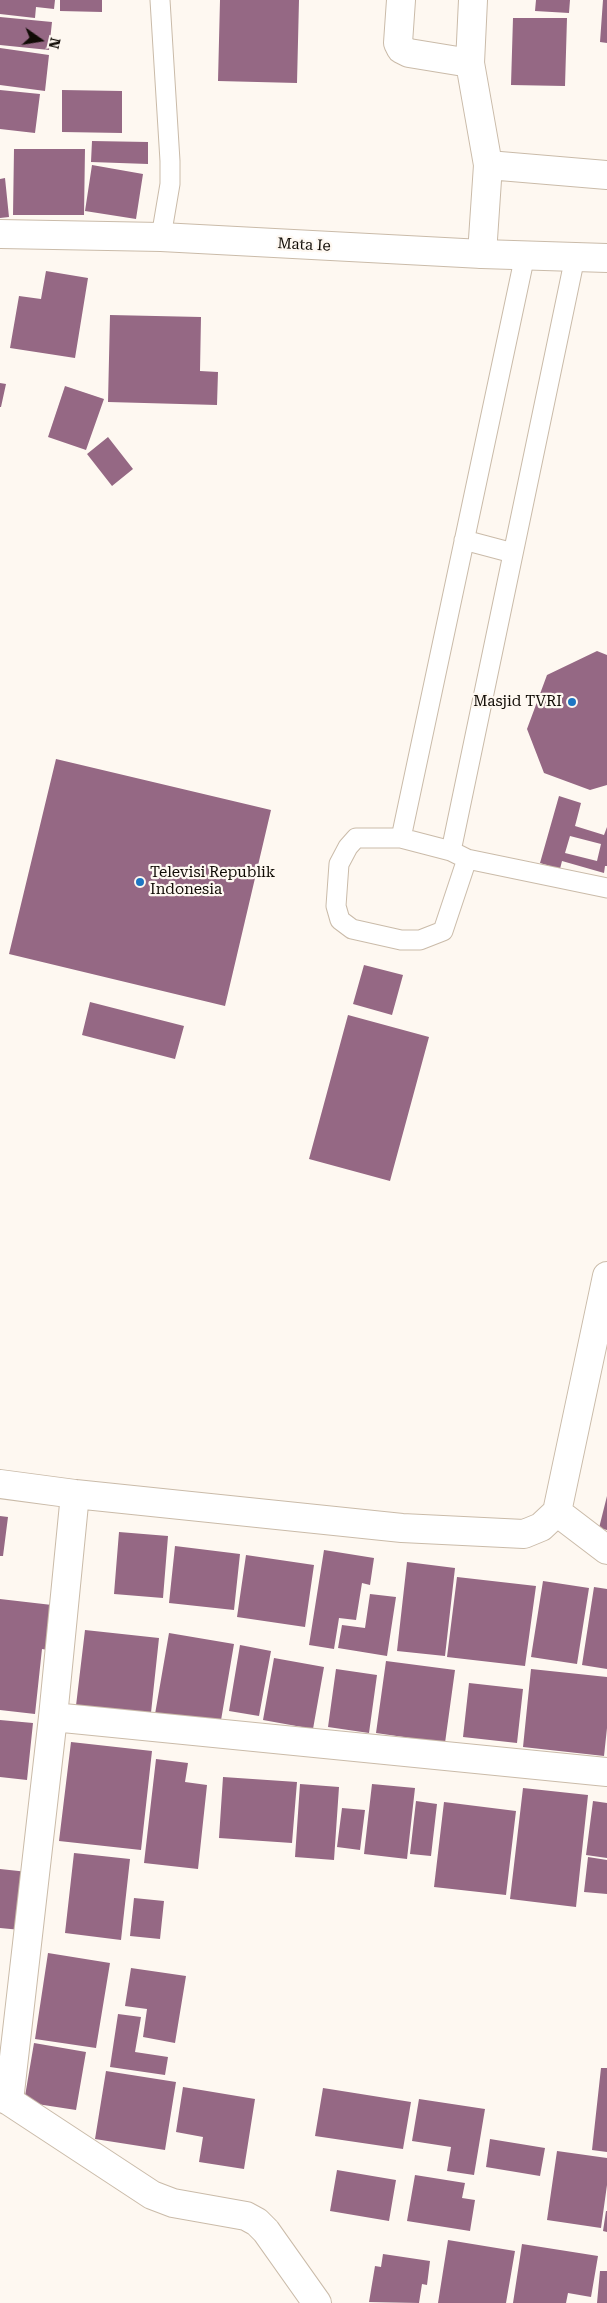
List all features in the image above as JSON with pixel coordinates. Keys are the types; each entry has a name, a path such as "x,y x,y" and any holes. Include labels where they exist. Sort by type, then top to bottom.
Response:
{"street":[{"path":"401,0 398,43 402,49 409,54 470,63"},
{"path":"473,0 470,63 488,165 482,254"},
{"path":"488,165 607,174"},
{"name":"Mata Ie","path":"0,234 161,237 482,254 607,258"},
{"path":"0,1484 75,1494 402,1528 524,1534 541,1527 557,1512 607,1276"},
{"path":"75,1494 53,1717 5,2099 152,2195 173,2203 246,2216 256,2222 266,2231 317,2303"},
{"path":"557,1512 607,1550"},
{"path":"53,1717 607,1772"}],"lane":[{"path":"160,0 170,161 170,184 161,237"},
{"path":"401,838 525,254"},
{"path":"575,256 513,553 459,855 442,931 420,940 401,940 352,929 340,920 336,906 339,864 348,847 356,838 401,838 459,855 607,888"},
{"path":"464,540 513,553"}],"building":[{"path":"0,0 55,0 54,9 36,7 35,18 0,14"},
{"path":"60,0 102,0 102,12 60,11"},
{"path":"220,0 299,0 297,83 218,81"},
{"path":"536,0 570,0 569,13 535,11"},
{"path":"603,0 607,0 607,43 600,42"},
{"path":"0,17 52,22 49,50 0,45"},
{"path":"513,18 567,18 565,86 511,85"},
{"path":"0,48 49,55 45,91 0,85"},
{"path":"0,90 40,94 35,133 0,129"},
{"path":"62,90 122,91 122,133 62,132"},
{"path":"92,141 148,142 148,164 91,162"},
{"path":"14,149 85,149 84,215 13,215"},
{"path":"92,165 143,174 136,219 85,211"},
{"path":"5,178 9,217 0,218 0,179"},
{"path":"46,271 88,278 75,358 10,348 19,296 41,299"},
{"path":"110,315 201,317 200,371 218,372 217,405 108,402"},
{"path":"0,383 6,384 1,407 0,407"},
{"path":"65,386 104,399 86,450 48,437"},
{"path":"108,437 133,469 112,486 87,454"},
{"name":"Masjid TVRI","path":"597,651 607,655 607,785 590,790 544,773 527,729 547,675"},
{"name":"Televisi Republik Indonesia","path":"56,759 271,810 225,1006 9,954"},
{"path":"559,796 581,803 575,826 604,835 607,827 607,866 605,866 604,873 562,861 560,869 540,863","holes":["570,836 601,844 597,861 565,853"]},
{"path":"364,965 403,975 392,1015 353,1004"},
{"path":"90,1002 184,1026 175,1059 82,1035"},
{"path":"348,1015 429,1037 390,1181 309,1159"},
{"path":"607,1496 607,1530 599,1528"},
{"path":"0,1516 8,1517 3,1556 0,1556"},
{"path":"119,1532 168,1536 163,1598 114,1594"},
{"path":"175,1546 240,1554 234,1610 169,1603"},
{"path":"324,1550 374,1558 370,1585 362,1583 356,1620 339,1618 334,1649 309,1645"},
{"path":"246,1555 314,1565 305,1627 237,1617"},
{"path":"407,1562 455,1568 445,1656 397,1651"},
{"path":"457,1577 536,1586 525,1666 447,1657"},
{"path":"543,1581 589,1588 577,1664 531,1657"},
{"path":"594,1587 607,1589 607,1669 582,1665"},
{"path":"370,1594 396,1597 387,1656 338,1648 342,1625 365,1628"},
{"path":"0,1599 52,1605 48,1650 42,1649 35,1714 0,1710"},
{"path":"85,1630 159,1638 150,1722 75,1714"},
{"path":"169,1633 234,1644 219,1732 154,1720"},
{"path":"240,1645 271,1651 259,1716 229,1711"},
{"path":"274,1658 324,1667 313,1729 263,1720"},
{"path":"386,1661 455,1670 445,1743 376,1733"},
{"path":"336,1669 377,1675 369,1733 328,1727"},
{"path":"531,1669 607,1677 607,1728 604,1756 523,1747"},
{"path":"469,1683 523,1689 517,1743 463,1737"},
{"path":"0,1720 33,1723 27,1780 0,1777"},
{"path":"71,1742 152,1751 141,1850 59,1841"},
{"path":"156,1759 188,1763 185,1782 207,1785 198,1869 144,1863"},
{"path":"223,1777 297,1782 292,1843 219,1838"},
{"path":"300,1784 339,1787 334,1860 295,1857"},
{"path":"372,1784 415,1788 407,1859 364,1854"},
{"path":"523,1788 588,1795 576,1907 510,1899"},
{"path":"416,1801 437,1804 431,1856 410,1854"},
{"path":"593,1801 607,1803 607,1858 586,1855"},
{"path":"444,1802 516,1811 506,1895 434,1887"},
{"path":"342,1808 365,1810 360,1850 337,1847"},
{"path":"74,1853 130,1859 121,1940 65,1933"},
{"path":"588,1857 607,1860 607,1894 584,1892"},
{"path":"0,1869 28,1872 21,1930 0,1928"},
{"path":"134,1898 164,1901 160,1939 130,1936"},
{"path":"48,1953 110,1963 96,2048 35,2039"},
{"path":"131,1968 186,1976 175,2043 143,2037 147,2009 125,2006"},
{"path":"118,2014 141,2017 135,2052 168,2057 165,2075 110,2067"},
{"path":"34,2043 86,2052 76,2110 24,2102"},
{"path":"601,2068 607,2068 607,2152 592,2150"},
{"path":"106,2071 176,2082 165,2150 95,2139"},
{"path":"183,2087 255,2099 244,2169 199,2162 203,2137 176,2132"},
{"path":"323,2088 411,2102 403,2149 315,2136"},
{"path":"419,2099 485,2109 474,2175 447,2171 451,2147 412,2141"},
{"path":"490,2139 545,2148 540,2176 486,2167"},
{"path":"557,2151 607,2158 607,2185 601,2228 547,2220"},
{"path":"337,2170 396,2180 389,2221 330,2211"},
{"path":"415,2175 465,2183 462,2198 475,2200 470,2231 407,2221"},
{"path":"607,2211 607,2232 603,2231"},
{"path":"448,2240 515,2251 506,2303 438,2303"},
{"path":"522,2244 598,2256 591,2297 568,2293 566,2303 513,2303"},
{"path":"383,2254 430,2261 427,2285 422,2284 419,2303 369,2302 375,2266 381,2267"},
{"path":"600,2271 607,2271 607,2303 597,2303"}],"place":[{"name":"Masjid TVRI","path":"572,702"},
{"name":"Televisi Republik Indonesia","path":"140,882"}]}
